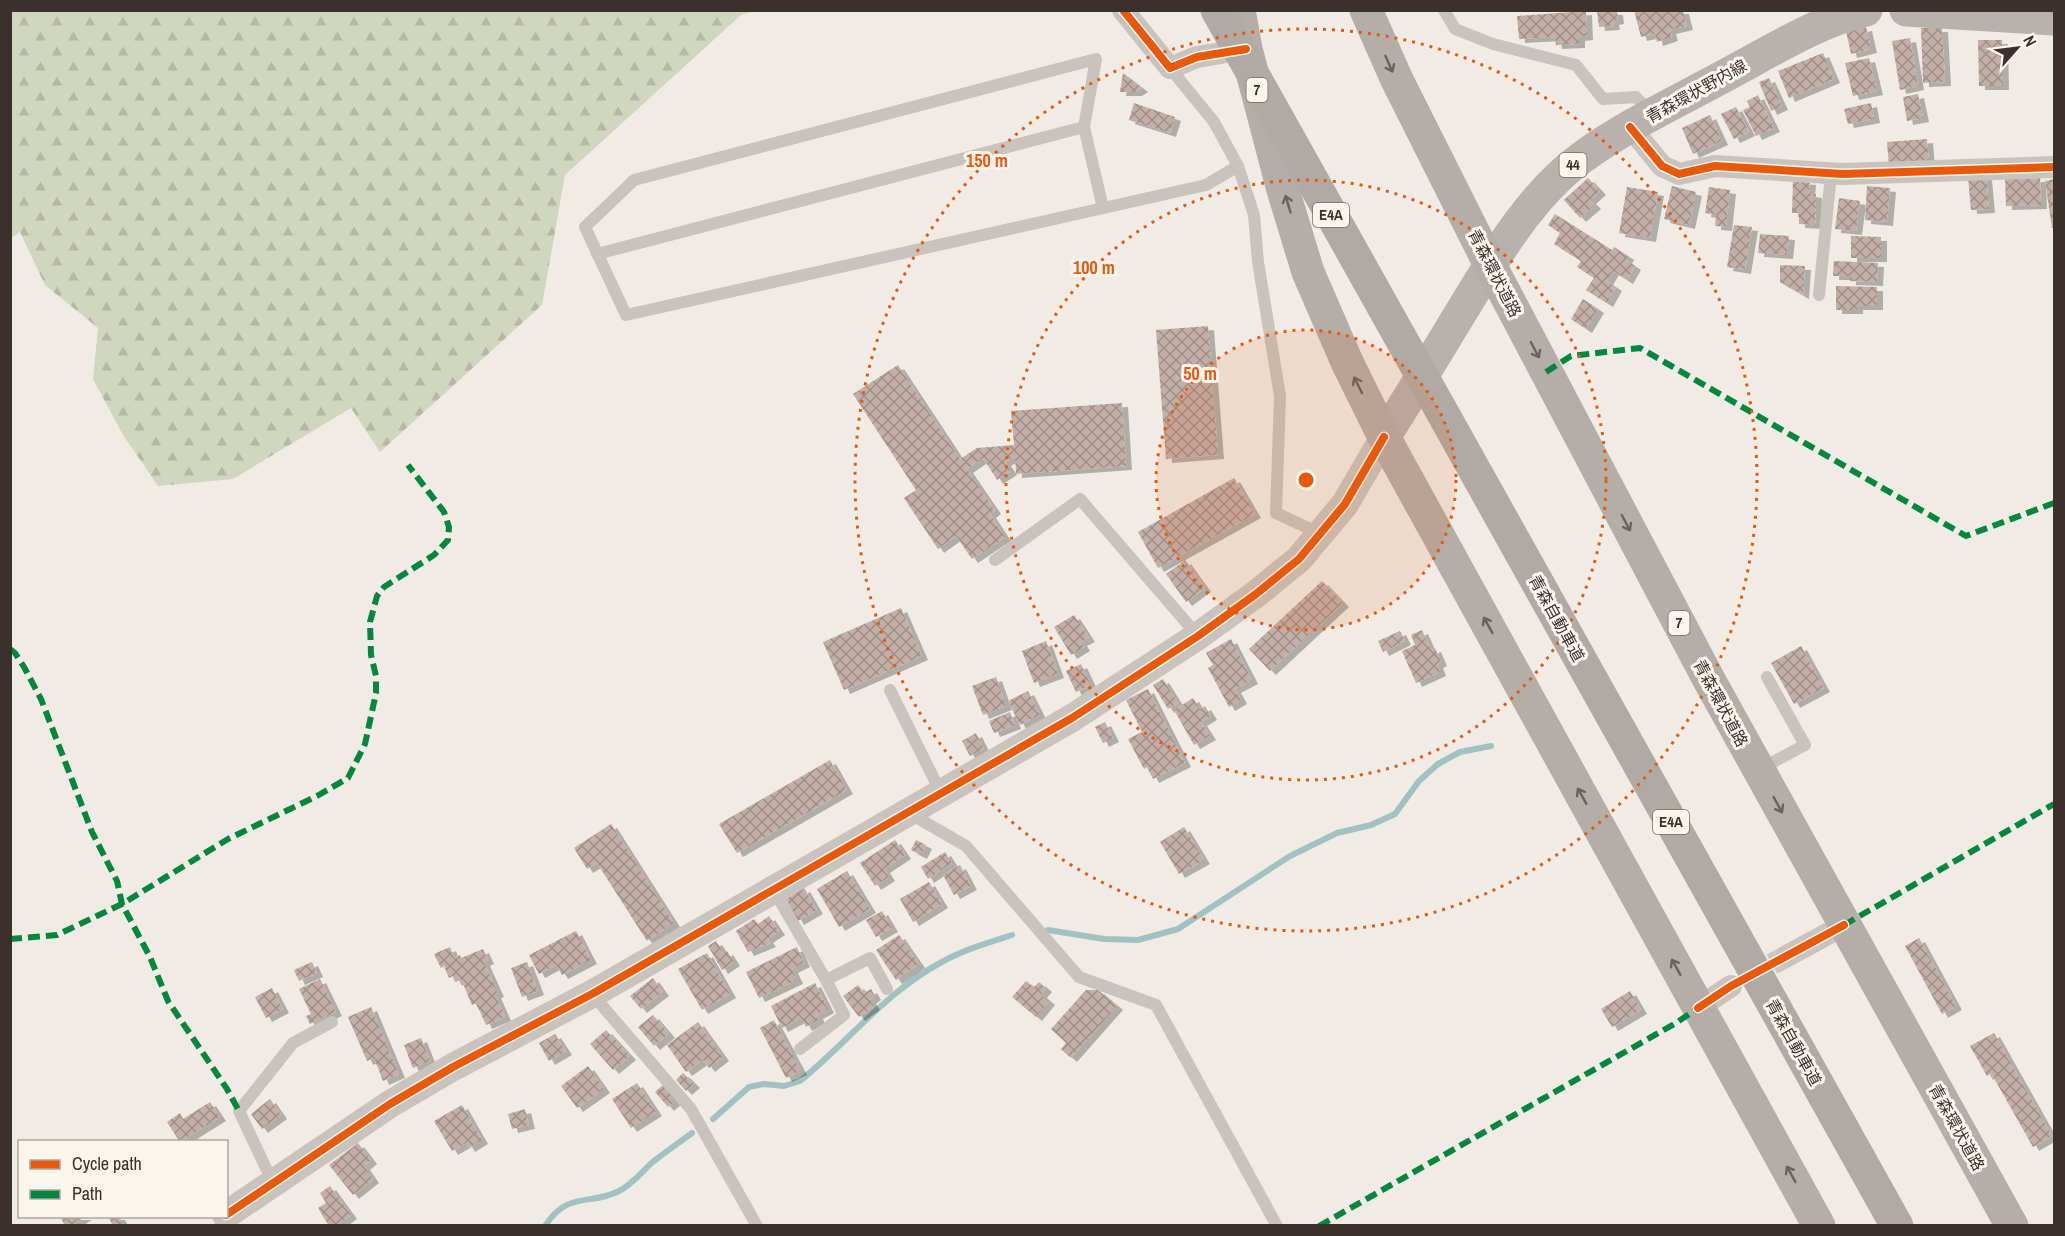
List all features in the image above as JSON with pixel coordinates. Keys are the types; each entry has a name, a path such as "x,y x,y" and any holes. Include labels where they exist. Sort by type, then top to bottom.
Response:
{"highway":[{"name":"青森自動車道","path":"1217,10 1897,1226"},
{"name":"7","path":"1239,10 1246,49 1283,190 1308,272 1347,362 1384,437 1819,1226"},
{"name":"青森環状道路","path":"1366,10 1397,80 1490,265 1708,678 2012,1226"}],"main road":[{"name":"青森環状野内線","path":"1384,437 1490,265 1532,207 1560,176 1580,159 1642,121 1824,24 1851,13 1866,10"},
{"path":"1906,10 2055,19"}],"street":[{"path":"1123,10 1170,68 1197,57 1246,49"},
{"path":"1642,121 1662,166 1679,174 1715,166 1831,174 2055,167"},
{"path":"228,1214 390,1104 453,1067 591,994 1072,718 1198,636 1299,559 1345,504 1384,437"},
{"path":"1787,956 1844,924"},
{"path":"1698,1008 1731,986"}],"lane":[{"path":"1444,10 1455,29 1493,44 1576,65 1603,99 1636,97 1642,121"},
{"path":"1103,208 1084,127 1096,59 634,180 585,227 626,315 1206,185 1239,166"},
{"path":"1170,68 1214,122 1239,166 1254,215 1258,262 1280,396 1276,513 1321,534"},
{"path":"597,254 1084,127"},
{"path":"1819,295 1831,174"},
{"path":"994,560 1080,499 1198,636"},
{"path":"1758,771 1804,745 1767,677"},
{"path":"890,690 941,793"},
{"path":"908,812 966,846 1079,977 1156,1005 1277,1226"},
{"path":"773,889 844,1015 800,1049"},
{"path":"826,980 870,958 887,989"},
{"path":"591,994 691,1109 757,1226"},
{"path":"273,1183 239,1112 293,1043 332,1022"}],"green space":[{"path":"11,10 755,11 741,15 565,175 542,305 380,452 351,408 233,479 158,486 123,435 93,379 98,328 45,285 20,232 11,238"}],"building":[{"path":"1597,10 1617,11 1618,20 1613,21 1614,26 1599,27"},
{"path":"1634,10 1683,10 1687,26 1670,30 1672,37 1657,42 1655,34 1641,37"},
{"path":"1586,11 1587,36 1579,37 1579,44 1556,45 1555,37 1519,39 1517,16"},
{"path":"1866,27 1871,49 1851,54 1846,31"},
{"path":"1921,28 1942,28 1945,82 1923,83"},
{"path":"1910,38 1918,86 1900,90 1892,41"},
{"path":"1978,40 2002,40 2003,86 1979,86"},
{"path":"1823,53 1834,79 1789,98 1778,71"},
{"path":"1869,58 1877,91 1853,96 1845,63"},
{"path":"1123,73 1142,88 1136,92 1120,92"},
{"path":"1769,78 1782,106 1771,111 1759,82"},
{"path":"1918,94 1923,118 1907,121 1903,97"},
{"path":"1758,95 1774,128 1756,136 1743,110 1750,107 1747,101"},
{"path":"1134,103 1175,117 1170,133 1129,120"},
{"path":"1871,103 1874,119 1848,124 1844,109"},
{"path":"1736,107 1749,132 1734,139 1721,114"},
{"path":"1710,115 1722,141 1693,154 1682,128"},
{"path":"1927,139 1929,163 1889,166 1887,142"},
{"path":"1986,176 1989,209 1971,210 1968,177"},
{"path":"1588,178 1600,191 1590,200 1595,205 1580,218 1564,200"},
{"path":"2040,178 2041,205 2006,206 2005,179"},
{"path":"2054,179 2054,228 2052,228 2045,181"},
{"path":"1793,180 1810,181 1809,193 1816,194 1815,225 1799,224 1799,213 1792,213"},
{"path":"1672,186 1696,192 1689,225 1664,219"},
{"path":"1867,186 1890,188 1887,222 1865,220"},
{"path":"1627,187 1658,192 1650,238 1619,233"},
{"path":"1709,187 1730,190 1726,227 1715,226 1716,215 1705,213"},
{"path":"1839,198 1860,201 1856,231 1835,229"},
{"path":"1555,214 1612,250 1614,247 1628,256 1626,260 1635,266 1627,280 1613,271 1607,281 1616,287 1607,303 1586,290 1594,278 1577,267 1581,261 1554,244 1560,233 1548,225"},
{"path":"1734,225 1752,227 1745,270 1727,267"},
{"path":"1760,234 1789,236 1787,255 1758,253"},
{"path":"1851,236 1881,237 1881,258 1851,258"},
{"path":"1834,261 1878,263 1877,282 1850,281 1850,276 1833,276"},
{"path":"1780,265 1805,266 1803,295 1780,282"},
{"path":"1836,286 1877,287 1877,306 1857,306 1857,310 1836,310"},
{"path":"1583,299 1598,309 1586,329 1571,319"},
{"path":"1208,326 1218,455 1166,459 1156,330"},
{"path":"898,365 960,459 977,448 1014,445 1011,411 1122,403 1126,466 1016,474 1015,456 1005,462 1011,471 997,480 983,458 967,469 995,510 990,514 1005,537 972,559 956,536 938,549 904,498 916,490 853,394"},
{"path":"1234,478 1255,514 1158,568 1138,532"},
{"path":"1185,560 1205,588 1186,602 1166,574"},
{"path":"1322,581 1343,603 1270,671 1249,649"},
{"path":"901,608 922,656 844,690 823,642"},
{"path":"1074,615 1089,638 1081,642 1084,647 1071,655 1054,627"},
{"path":"1422,630 1431,650 1435,648 1441,662 1437,664 1440,672 1416,683 1402,651 1415,645 1411,635"},
{"path":"1400,631 1405,641 1383,652 1378,641"},
{"path":"1231,639 1252,680 1235,689 1241,700 1229,707 1208,668 1213,665 1206,653"},
{"path":"1046,641 1058,674 1034,683 1022,651"},
{"path":"1801,646 1824,688 1794,704 1771,663"},
{"path":"1081,664 1091,685 1076,692 1066,671"},
{"path":"996,677 1006,706 983,715 972,686"},
{"path":"1163,679 1178,703 1168,709 1153,685"},
{"path":"1148,689 1185,763 1153,779 1147,767 1144,769 1128,739 1142,732 1126,700"},
{"path":"1028,691 1040,715 1020,725 1008,701"},
{"path":"1193,698 1200,709 1205,706 1211,716 1201,722 1210,736 1194,745 1174,710"},
{"path":"1010,712 1015,725 994,733 989,721"},
{"path":"1105,722 1113,738 1103,743 1095,727"},
{"path":"976,733 984,749 970,756 962,741"},
{"path":"830,760 847,790 737,853 719,824"},
{"path":"611,824 674,923 647,941 597,863 587,869 574,848"},
{"path":"1184,827 1204,860 1179,874 1160,842"},
{"path":"895,840 905,855 884,869 889,877 875,886 860,863"},
{"path":"916,840 926,845 921,855 911,850"},
{"path":"945,852 952,863 928,879 921,867"},
{"path":"960,865 971,886 954,895 943,875"},
{"path":"847,871 870,909 839,927 817,889"},
{"path":"929,882 942,904 913,922 900,899"},
{"path":"804,888 817,910 798,921 786,899"},
{"path":"882,911 892,928 876,937 866,920"},
{"path":"769,916 779,931 767,939 770,943 748,952 736,931 754,919 758,924"},
{"path":"576,931 591,960 562,975 556,965 539,974 529,955"},
{"path":"899,935 919,964 896,980 876,950"},
{"path":"1919,938 1956,1006 1942,1014 1905,946"},
{"path":"716,941 724,953 727,951 734,962 722,970 708,946"},
{"path":"450,947 454,958 460,955 461,958 483,949 488,960 484,962 498,993 495,994 505,1017 486,1025 476,1003 472,1005 461,979 456,982 453,976 449,978 444,966 441,968 434,954"},
{"path":"797,947 804,963 792,969 797,980 759,998 746,972"},
{"path":"707,953 730,994 702,1010 678,969"},
{"path":"312,962 317,973 299,981 294,970"},
{"path":"527,962 538,991 522,997 511,968"},
{"path":"653,978 663,992 641,1009 630,996"},
{"path":"320,979 336,1012 310,1024 306,1016 311,1014 299,989"},
{"path":"1026,981 1034,987 1039,982 1046,988 1041,994 1049,1001 1036,1017 1012,997"},
{"path":"815,983 828,1009 817,1015 819,1020 806,1027 801,1018 782,1028 771,1006"},
{"path":"858,985 864,993 871,989 875,996 870,1000 874,1006 859,1017 843,996"},
{"path":"272,988 283,1009 266,1018 255,997"},
{"path":"1086,990 1098,990 1117,1006 1071,1058 1061,1049 1066,1043 1051,1029"},
{"path":"1630,991 1641,1010 1612,1027 1601,1009"},
{"path":"371,1007 399,1074 383,1081 374,1058 367,1061 348,1017"},
{"path":"653,1015 669,1034 654,1046 638,1027"},
{"path":"774,1020 801,1071 786,1078 760,1028"},
{"path":"698,1022 723,1057 709,1068 703,1060 686,1072 667,1045"},
{"path":"606,1030 630,1056 613,1070 590,1044"},
{"path":"1994,1033 2052,1136 2033,1147 1991,1073 1987,1076 1970,1046"},
{"path":"555,1034 566,1051 549,1061 539,1043"},
{"path":"421,1038 430,1061 413,1068 404,1045"},
{"path":"588,1066 604,1089 577,1108 561,1086"},
{"path":"683,1073 694,1084 686,1091 676,1080"},
{"path":"637,1083 656,1112 631,1128 612,1099"},
{"path":"664,1084 677,1099 668,1107 655,1092"},
{"path":"270,1099 281,1115 262,1129 251,1114"},
{"path":"210,1102 220,1117 183,1140 179,1140 167,1122 180,1113 183,1119"},
{"path":"462,1105 482,1140 469,1148 466,1143 452,1151 434,1121"},
{"path":"525,1109 529,1125 512,1129 508,1114"},
{"path":"358,1143 371,1160 364,1166 373,1179 353,1195 329,1165"},
{"path":"330,1186 351,1215 336,1226 329,1226 318,1208 326,1203 320,1193"},
{"path":"61,1218 83,1218 70,1226 65,1226"},
{"path":"109,1218 120,1218 123,1223 113,1226"}],"waterway":[{"path":"1048,930 1104,939 1138,940 1178,929 1290,856 1337,833 1371,825 1395,814 1419,781 1438,764 1460,752 1491,746"},
{"path":"713,1119 749,1087 764,1084 784,1086 800,1081 884,1003 920,975 957,954 1012,935"},
{"path":"545,1226 562,1207 609,1195 624,1188 654,1161 692,1133"}],"tunnel":[{"path":"1743,980 1787,956"}],"marked path":[{"path":"1546,372 1571,356 1640,348 1966,536 2054,503"},
{"path":"10,939 57,935 122,904 228,839 317,796 348,778 365,744 376,693 370,622 377,596 384,587 434,555 448,540 449,527 444,512 408,465"},
{"path":"10,649 24,667 41,699 92,832 117,881 122,904 150,957 168,1001 227,1089 239,1111"},
{"path":"1844,925 2054,804"},
{"path":"1319,1226 1676,1023 1698,1008"}],"cycle path":[{"path":"1123,10 1170,68 1197,57 1246,49"},
{"path":"1630,127 1662,166 1679,174 1715,166 1843,174 2054,167"},
{"path":"228,1214 390,1104 453,1067 592,994 1072,718 1198,636 1299,559 1345,504 1384,437"},
{"path":"1698,1008 1731,986 1844,925"}]}
